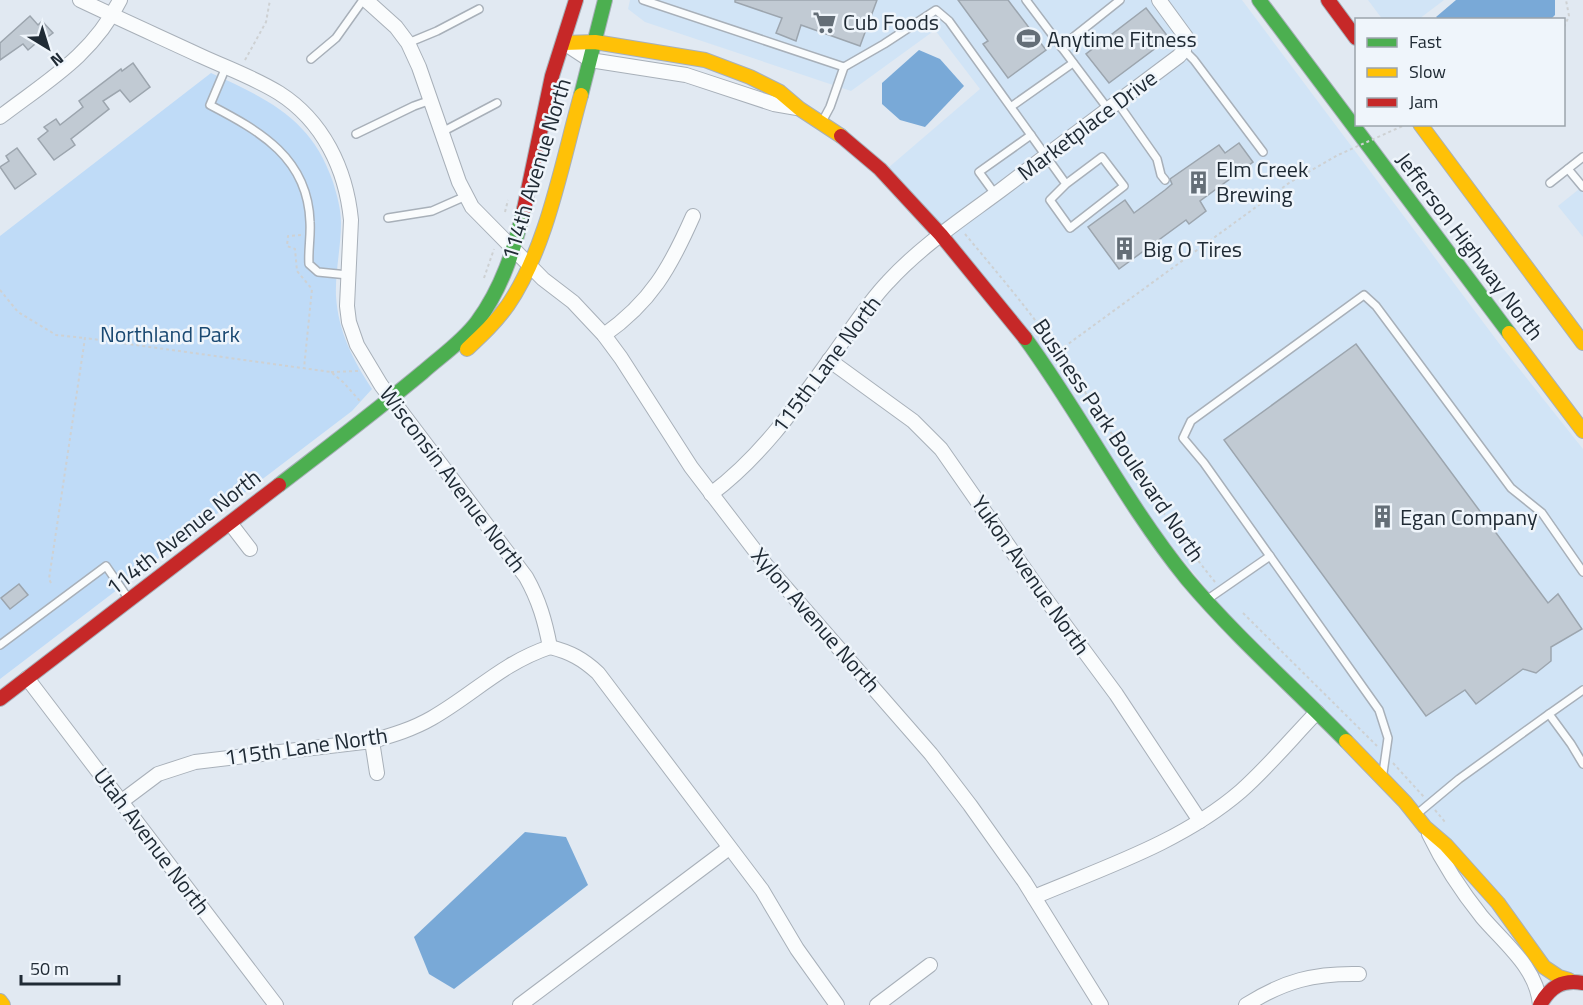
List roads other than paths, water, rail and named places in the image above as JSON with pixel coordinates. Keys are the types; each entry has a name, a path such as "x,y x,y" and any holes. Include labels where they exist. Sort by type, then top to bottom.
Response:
{"main road":[{"name":"114th Avenue North","path":"0,699 392,398 463,338 477,322 497,290 514,250 527,199 552,76 576,0"},
{"name":"114th Avenue North","path":"392,398 421,384 475,342 502,314 522,285 546,225 605,0"},
{"name":"Jefferson Highway North","path":"1259,0 1583,432"},
{"path":"1328,0 1355,37"},
{"name":"Business Park Boulevard North","path":"564,43 595,42 705,60 750,77 780,92 880,169 993,296 1040,358 1127,495 1172,558 1206,600 1261,659 1382,778 1425,827 1446,845 1486,889 1544,967 1559,977 1579,981"},
{"name":"Jefferson Highway North","path":"1421,126 1583,343"},
{"path":"1540,1005 1546,993 1557,984 1579,981"},
{"path":"0,1001 3,1005"}],"street":[{"name":"Wisconsin Avenue North","path":"80,0 266,86 288,100 308,117 330,149 342,176 350,207 350,248 346,290 349,322 357,345 369,367 521,569 537,596 550,647"},
{"path":"0,117 85,52 113,15 120,0"},
{"name":"Xylon Avenue North","path":"364,0 396,27 408,43 466,196 480,216 531,267 573,302 604,335 711,494 766,565 931,754 970,805 1034,897 1101,1005"},
{"path":"1159,0 1186,37 1184,50"},
{"name":"Business Park Boulevard North","path":"564,43 590,60 686,75 774,104 800,109"},
{"name":"Marketplace Drive","path":"941,235 1184,50"},
{"path":"604,335 624,320 652,292 674,258 693,216"},
{"name":"115th Lane North","path":"711,494 749,463 768,442 855,321 887,282 941,235"},
{"name":"Yukon Avenue North","path":"829,360 913,421 941,449 1116,694 1200,821"},
{"path":"230,523 250,549"},
{"path":"550,647 566,651 583,660 598,673 762,890 797,949 837,1005"},
{"name":"115th Lane North","path":"122,801 158,774 176,766 372,741 397,734 433,718 513,662 550,647"},
{"name":"Utah Avenue North","path":"27,678 276,1005"},
{"path":"1034,897 1166,841 1200,821 1259,775 1317,712"},
{"path":"372,741 377,773"},
{"name":"Business Park Boulevard North","path":"1425,827 1437,850 1471,901 1533,976 1539,993 1540,1005"},
{"path":"520,1005 729,848"},
{"path":"878,1005 930,965"},
{"path":"1246,1005 1268,991 1297,980 1331,973 1359,974"}],"lane":[{"path":"310,59 336,38 364,0"},
{"path":"643,0 844,67"},
{"path":"1026,0 1072,63 1157,159 1161,175 1165,180"},
{"path":"1061,47 1120,0"},
{"path":"408,43 479,9"},
{"path":"821,122 830,107 844,67 884,45 936,10 949,21 1066,184"},
{"path":"1184,50 1263,152"},
{"path":"1012,106 1072,63"},
{"path":"231,70 210,105 257,131 283,153 295,170 308,204 309,264 318,272 348,275"},
{"path":"356,134 431,100"},
{"path":"442,132 497,103"},
{"path":"995,194 979,172 1031,135"},
{"path":"1102,157 1124,186 1070,228 1050,200 1066,184 1102,157"},
{"path":"1550,183 1583,157"},
{"path":"1568,169 1583,187"},
{"path":"388,218 432,211 466,196"},
{"path":"1382,778 1388,738 1380,710 1204,463 1183,438 1191,421 1364,295 1376,306 1511,488 1542,513 1583,572"},
{"path":"1206,600 1270,556"},
{"path":"0,645 106,566 130,600"},
{"path":"1415,815 1459,779 1583,690"},
{"path":"1549,714 1583,765"}],"water":[{"path":"1456,0 1555,0 1555,15 1552,18 1436,17"},
{"path":"919,50 940,59 964,86 925,127 900,120 882,104 882,83"},
{"path":"525,832 566,837 588,885 454,989 429,974 414,937"}],"place":[{"name":"Cub Foods","path":"825,22"},
{"name":"Anytime Fitness","path":"1029,39"},
{"name":"Elm Creek Brewing","path":"1198,182"},
{"name":"Big O Tires","path":"1125,249"},
{"name":"Egan Company","path":"1382,517"}],"park label":[{"name":"Northland Park","path":"170,334"}]}
